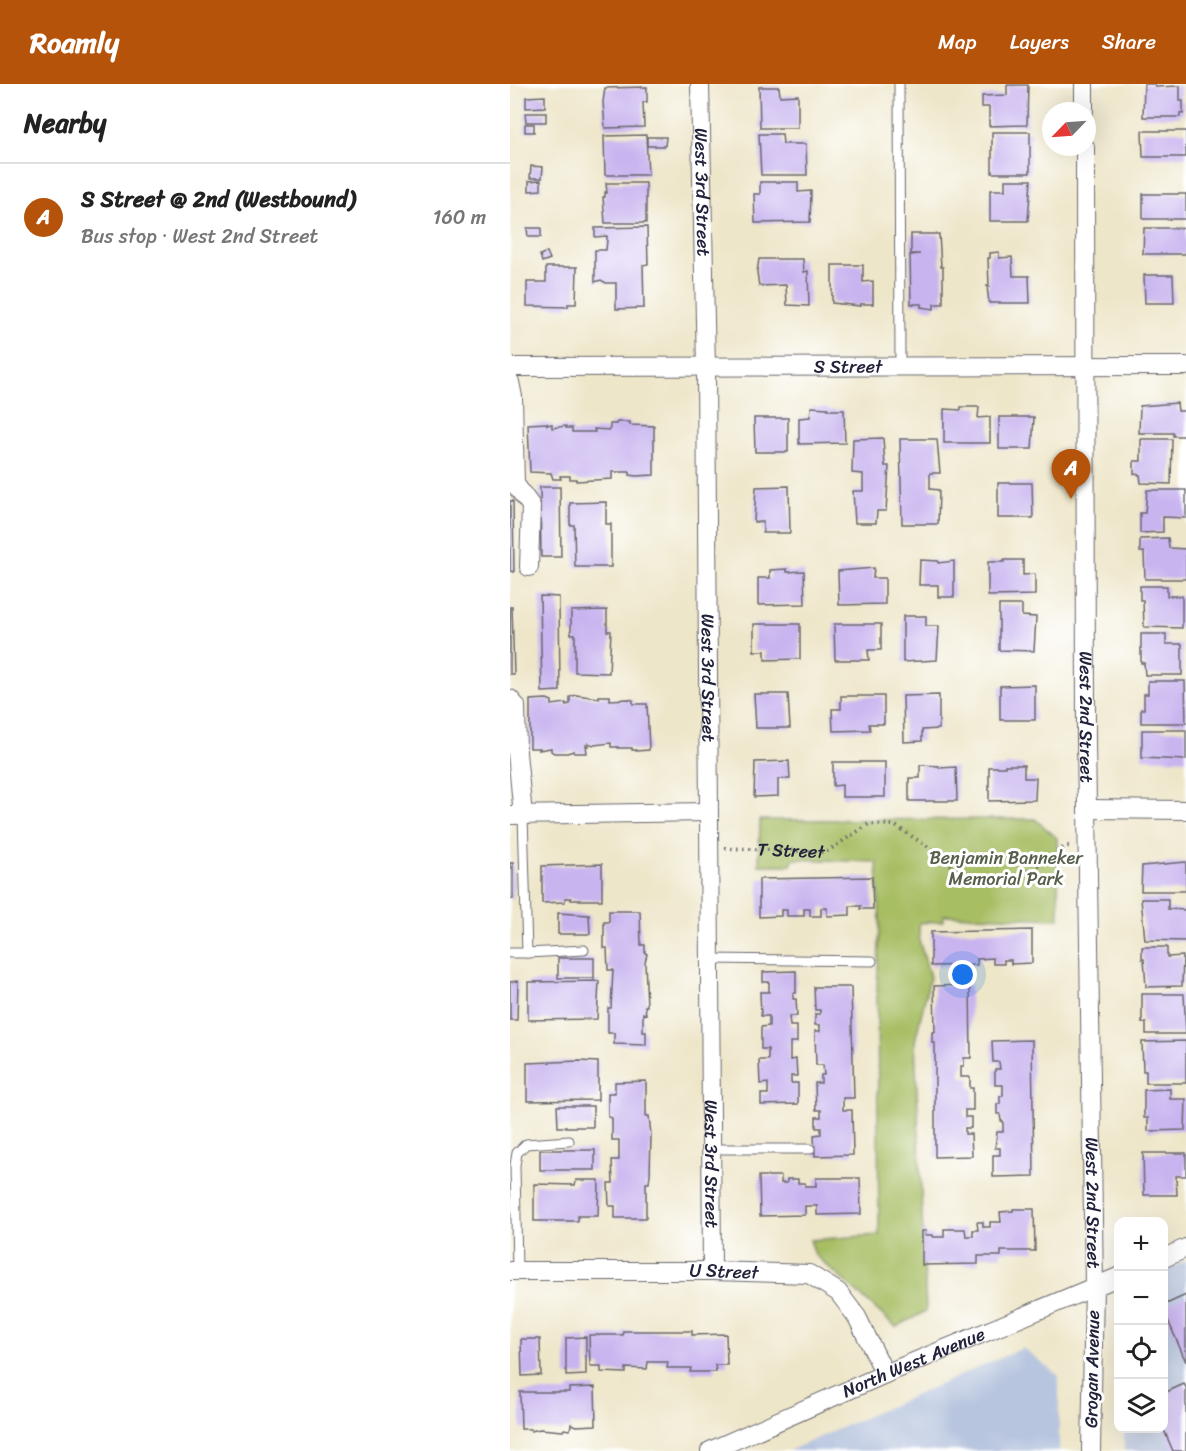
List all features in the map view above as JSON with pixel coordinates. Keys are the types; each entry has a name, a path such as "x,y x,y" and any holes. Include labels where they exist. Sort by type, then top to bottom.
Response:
{"street":[{"name":"West 3rd Street","path":"700,84 706,368 712,1271"},
{"path":"1084,84 1084,102"},
{"name":"West 2nd Street","path":"1085,156 1088,847 1094,1287"},
{"name":"S Street","path":"510,367 1186,366"},
{"path":"510,382 513,397 512,485 531,506 529,567"},
{"path":"510,699 516,705 517,815 709,812"},
{"path":"1088,809 1186,810"},
{"path":"1168,1256 1186,1248"},
{"name":"U Street","path":"513,1271 712,1271 809,1274 838,1292 857,1317 885,1374"},
{"name":"North West Avenue","path":"710,1451 885,1374 1114,1279"},
{"name":"Grogan Avenue","path":"1091,1451 1094,1287"}],"lane":[{"path":"899,84 900,367"},
{"path":"517,815 526,953"},
{"path":"510,953 584,950"},
{"path":"710,959 872,961"},
{"path":"513,1271 517,1153 526,1144 569,1141"},
{"path":"711,1149 810,1149"}],"path":[{"name":"T Street","path":"709,847 826,852 869,824 894,825 933,850 954,867 985,882 1004,883 1038,866 1066,846 1088,847"}],"shaded area":[{"path":"1186,1261 1186,1451 1124,1451 1124,1433 1168,1433 1168,1268"},
{"path":"1023,1348 1059,1376 1059,1451 788,1451"}],"green space":[{"name":"Benjamin Banneker Memorial Park","path":"1035,819 1057,838 1059,919 944,915 943,921 919,923 919,940 930,977 915,1041 926,1311 896,1327 815,1255 810,1240 879,1235 877,991 880,922 877,862 793,859 791,865 759,865 760,820"}],"building":[{"path":"1144,84 1155,84 1155,87 1180,86 1183,114 1180,113 1180,117 1143,117"},
{"path":"1007,85 1028,85 1027,125 989,126 989,107 982,107 982,96 1007,95"},
{"path":"647,87 647,102 643,102 644,127 605,128 603,102 605,88"},
{"path":"759,87 779,87 780,96 798,95 798,128 760,128"},
{"path":"545,96 545,107 526,108 526,97"},
{"path":"525,113 546,113 546,122 526,122"},
{"path":"525,124 534,124 534,132 525,132"},
{"path":"1142,131 1186,131 1186,157 1143,157"},
{"path":"992,132 1030,132 1030,173 992,173"},
{"path":"759,134 782,134 783,144 806,144 807,175 761,175"},
{"path":"646,135 648,175 605,175 604,136"},
{"path":"647,137 666,137 665,146 647,146"},
{"path":"531,166 543,167 542,178 530,178"},
{"path":"541,180 541,190 529,191 529,181"},
{"path":"1005,180 1031,180 1028,221 990,221 990,190 1005,190"},
{"path":"760,182 798,182 798,192 811,191 810,222 755,223 754,194 760,194"},
{"path":"606,183 646,183 646,223 605,223 603,197 605,197 605,192 607,193"},
{"path":"1143,194 1186,194 1186,219 1143,219"},
{"path":"647,227 648,264 643,265 644,308 616,309 616,283 606,283 601,280 595,282 595,250 606,250 607,236 595,237 595,228"},
{"path":"527,228 541,228 541,237 528,237"},
{"path":"1144,228 1186,228 1186,254 1143,254"},
{"path":"911,234 939,234 941,267 943,267 943,304 934,304 934,309 921,307 921,304 911,304 910,255 920,254 911,254"},
{"path":"547,252 550,259 542,262 540,255"},
{"path":"999,252 999,258 1012,257 1013,276 1029,276 1030,303 989,303 988,258 990,258 990,253"},
{"path":"759,259 803,259 804,272 808,271 809,306 787,305 786,285 759,286 757,272"},
{"path":"832,265 863,265 863,282 873,281 873,304 860,304 861,306 832,303"},
{"path":"546,267 577,267 576,304 568,304 568,307 527,306 527,282 546,282"},
{"path":"1144,275 1173,275 1174,303 1145,303"},
{"path":"1177,403 1178,411 1186,411 1186,436 1173,436 1173,433 1139,433 1140,406"},
{"path":"811,407 844,410 845,443 799,444 799,418 810,417"},
{"path":"961,407 979,407 978,418 990,417 990,443 944,443 944,409 961,410"},
{"path":"999,417 1034,417 1032,449 999,449"},
{"path":"754,418 788,418 788,452 755,452"},
{"path":"617,422 654,426 654,475 636,476 630,475 630,472 612,472 612,479 576,481 576,479 570,479 570,476 553,479 551,473 530,472 528,424 547,423 547,425 552,424 552,428 566,426 566,428 572,428 572,432 595,432 594,429 610,430 610,424"},
{"path":"883,438 885,466 889,466 886,511 877,511 876,523 855,523 853,491 863,491 863,474 852,473 853,439"},
{"path":"900,439 937,439 940,473 930,473 930,489 939,490 938,524 902,524"},
{"path":"1141,439 1172,439 1171,484 1141,483 1140,475 1134,474 1134,461 1141,461"},
{"path":"998,483 1032,483 1033,518 998,518"},
{"path":"789,486 790,533 763,533 763,522 754,522 756,487"},
{"path":"540,487 560,487 561,557 541,557"},
{"path":"1147,490 1186,490 1186,518 1163,517 1163,532 1140,533 1140,513 1145,513"},
{"path":"510,501 513,501 514,572 510,571"},
{"path":"606,502 606,524 611,524 611,567 575,567 574,525 570,525 570,503"},
{"path":"1168,538 1169,548 1186,549 1186,579 1145,579 1144,552 1140,552 1140,539"},
{"path":"920,560 938,561 938,563 954,561 954,597 938,597 938,585 919,585"},
{"path":"1004,560 1023,560 1023,575 1035,574 1035,595 988,596 988,562 1004,562"},
{"path":"874,568 873,578 885,578 885,604 839,605 838,571"},
{"path":"787,569 787,572 804,571 805,604 758,605 758,578 770,578 770,570"},
{"path":"1140,586 1167,586 1167,596 1182,596 1182,628 1144,627"},
{"path":"540,596 559,597 560,691 542,692"},
{"path":"999,605 1022,605 1022,616 1036,617 1034,651 999,650"},
{"path":"510,607 512,607 514,674 510,674"},
{"path":"607,610 607,631 611,631 609,673 575,672 575,634 571,634 571,611"},
{"path":"903,616 926,616 926,626 939,626 937,660 903,662"},
{"path":"754,624 800,624 800,659 765,660 765,651 754,651"},
{"path":"834,624 881,624 881,650 868,650 869,660 835,660"},
{"path":"1141,634 1166,634 1166,644 1182,644 1182,675 1145,675 1144,663 1141,663"},
{"path":"1148,681 1185,681 1186,723 1141,723 1141,709 1144,709 1144,694 1148,694"},
{"path":"1035,685 1035,720 1000,720 1000,686"},
{"path":"754,694 788,694 790,728 756,728"},
{"path":"576,695 599,698 599,696 610,696 610,700 628,699 633,700 633,704 647,704 649,750 636,751 632,748 611,747 611,743 594,745 588,743 587,753 574,753 574,751 554,753 551,748 539,750 540,748 530,748 530,700 547,699 552,701 552,705 566,703 566,705 570,704 570,697"},
{"path":"939,695 939,729 922,730 922,741 904,742 903,696"},
{"path":"841,696 884,696 884,724 869,724 870,730 833,731 832,709 841,709"},
{"path":"1142,730 1186,730 1186,760 1142,758"},
{"path":"789,761 790,779 778,779 778,796 754,797 755,762"},
{"path":"833,762 885,762 885,797 842,797 842,785 833,786"},
{"path":"920,765 939,766 939,768 956,767 957,801 909,801 909,778 920,778"},
{"path":"1005,765 1024,765 1024,778 1036,778 1035,800 989,801 989,767 1005,767"},
{"path":"1186,862 1186,891 1141,891 1142,866"},
{"path":"510,863 513,863 513,899 510,899"},
{"path":"602,864 602,900 565,898 565,902 542,903 542,866"},
{"path":"872,877 873,909 850,906 850,915 827,916 827,908 821,908 821,916 810,916 810,909 804,909 804,916 787,916 787,910 781,910 781,916 759,917 759,879"},
{"path":"1141,899 1168,899 1168,909 1186,910 1186,941 1145,940"},
{"path":"609,911 640,911 641,945 645,945 647,954 645,962 647,1006 645,1006 646,1014 643,1013 646,1045 614,1044 614,1033 608,1033 608,1008 611,1008 613,970 608,970 607,948 604,948 604,922 609,922"},
{"path":"558,913 589,915 590,934 558,934"},
{"path":"1032,930 1032,963 1011,964 1011,960 1004,960 1004,964 993,964 993,958 977,959 977,965 931,966 931,932"},
{"path":"1142,947 1167,947 1167,957 1183,956 1182,986 1146,987"},
{"path":"558,958 594,958 594,978 558,978"},
{"path":"796,971 796,993 793,993 793,999 796,999 797,1016 789,1016 790,1026 797,1026 797,1042 790,1042 790,1060 796,1059 797,1076 791,1076 791,1083 798,1083 798,1104 761,1105 761,1094 768,1094 768,1083 760,1084 759,1060 768,1060 768,1049 761,1049 761,1027 769,1026 769,1016 761,1016 760,992 769,992 769,982 763,982 763,972"},
{"path":"518,981 517,1020 510,1020 510,982"},
{"path":"599,981 597,1019 528,1020 528,982"},
{"path":"970,985 971,1058 964,1058 961,1077 970,1077 970,1088 973,1088 973,1110 965,1110 965,1117 971,1117 971,1128 965,1128 965,1134 971,1134 972,1156 935,1157 935,1043 932,1043 932,1032 935,1032 934,986"},
{"path":"814,987 851,987 854,1098 843,1098 843,1110 852,1110 853,1155 815,1156 814,1135 821,1134 821,1128 816,1128 816,1117 821,1117 821,1110 816,1110 815,1083 821,1083 821,1075 824,1075 823,1065 816,1065 815,1031 820,1031 820,1025 815,1025 815,1014 820,1014 820,1010 815,1010"},
{"path":"1142,994 1184,994 1186,1034 1146,1034 1146,1023 1142,1023"},
{"path":"1032,1040 1034,1176 993,1177 993,1155 1000,1155 1000,1148 995,1148 997,1132 1003,1132 1003,1121 1001,1121 1000,1114 997,1114 997,1104 1000,1104 1000,1096 1003,1096 1003,1085 995,1085 995,1069 1000,1069 999,1062 993,1062 992,1041"},
{"path":"1186,1041 1186,1083 1146,1083 1146,1071 1143,1071 1142,1042"},
{"path":"598,1062 598,1100 527,1101 527,1063"},
{"path":"646,1081 646,1116 649,1116 651,1135 650,1174 649,1183 646,1183 646,1218 615,1218 615,1206 609,1206 608,1183 613,1183 612,1160 619,1160 619,1140 612,1140 612,1118 608,1117 608,1093 615,1093 615,1082"},
{"path":"1170,1089 1170,1099 1186,1099 1185,1130 1148,1131 1148,1118 1144,1118 1144,1090"},
{"path":"557,1106 593,1106 593,1127 558,1127"},
{"path":"540,1150 595,1150 595,1170 540,1170"},
{"path":"1143,1153 1186,1153 1186,1176 1176,1176 1177,1195 1144,1195"},
{"path":"759,1176 781,1176 781,1183 787,1183 787,1179 798,1179 798,1183 805,1183 805,1186 816,1186 816,1178 860,1178 861,1214 817,1215 817,1206 805,1206 805,1215 760,1216"},
{"path":"576,1180 599,1180 598,1216 578,1216 578,1221 534,1221 534,1184 575,1185"},
{"path":"1013,1209 1034,1209 1035,1251 1001,1251 1001,1256 978,1256 978,1264 922,1265 922,1231 926,1231 925,1235 944,1237 944,1229 965,1229 966,1236 973,1236 973,1230 978,1230 977,1222 983,1222 983,1227 990,1227 990,1222 1001,1222 1000,1212 1013,1211"},
{"path":"1186,1295 1186,1362 1168,1320 1168,1303"},
{"path":"623,1331 692,1331 692,1335 726,1334 727,1365 715,1365 716,1372 690,1372 691,1368 667,1368 668,1362 648,1362 647,1369 626,1368 626,1373 601,1372 601,1366 590,1366 589,1335 623,1335"},
{"path":"586,1337 586,1375 566,1376 566,1338"},
{"path":"521,1339 540,1339 541,1375 522,1376"},
{"path":"1184,1384 1186,1387 1186,1451 1173,1451 1165,1433 1168,1433 1168,1391"},
{"path":"595,1387 596,1425 571,1424 570,1430 564,1429 563,1431 521,1429 520,1392 569,1392 569,1388"}],"place":[{"name":"S Street @ 2nd (Westbound)","path":"1071,499"}]}
